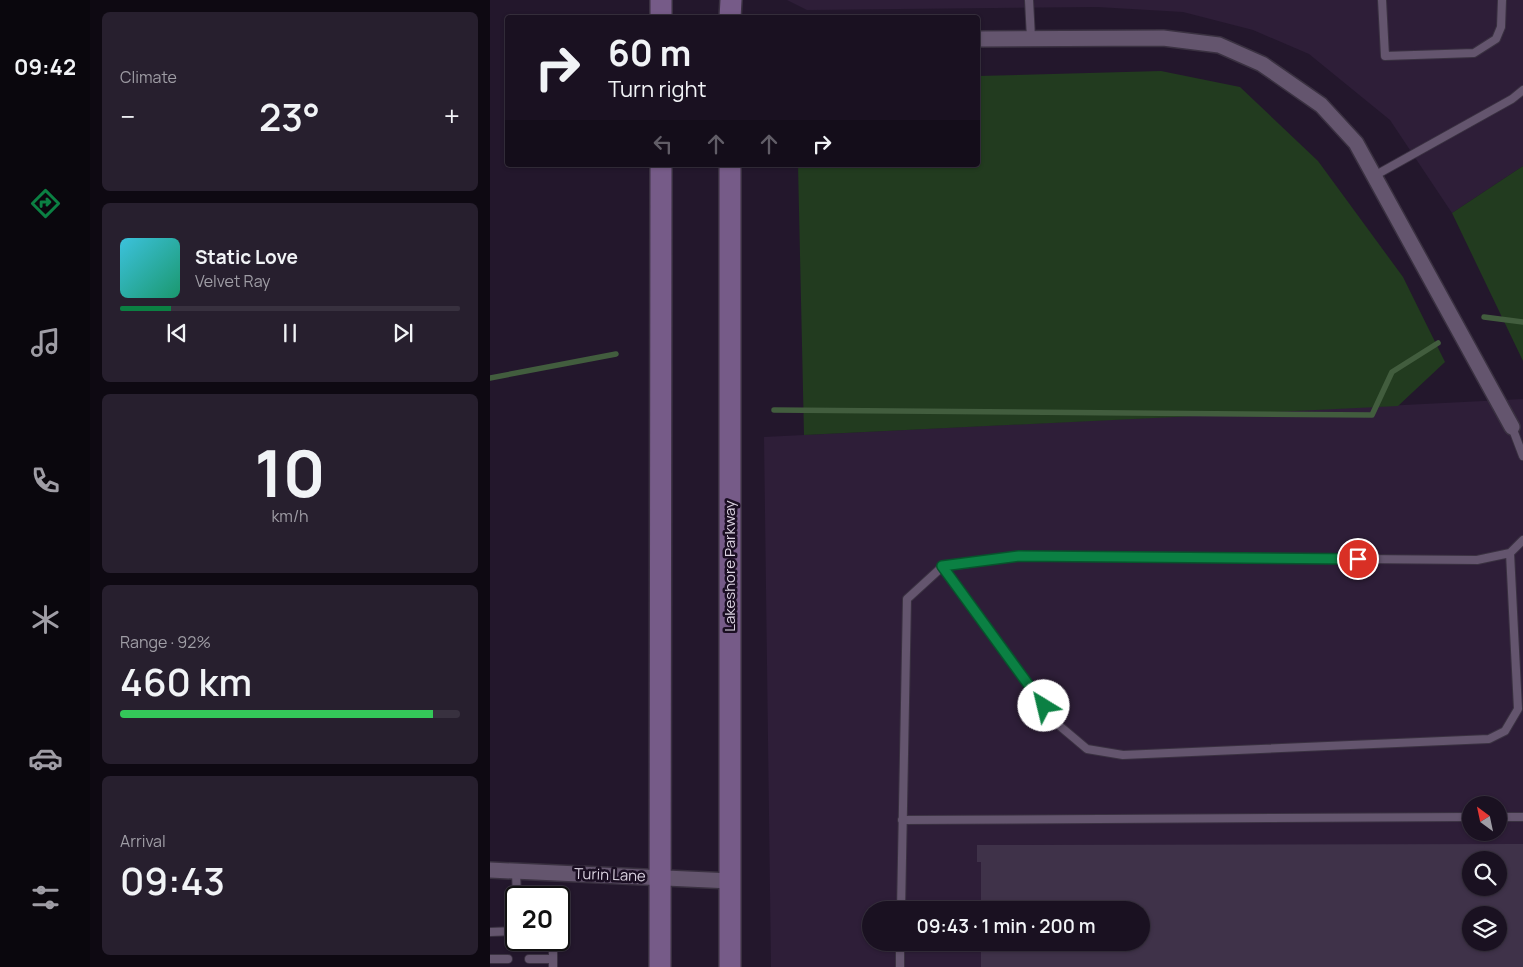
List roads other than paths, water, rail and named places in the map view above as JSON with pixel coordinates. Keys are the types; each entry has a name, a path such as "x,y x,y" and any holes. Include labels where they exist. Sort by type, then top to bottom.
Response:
{"main road":[{"path":"661,15 662,0"},
{"path":"730,0 730,15"},
{"path":"660,967 661,167"},
{"name":"Lakeshore Parkway","path":"730,167 730,967"}],"street":[{"path":"980,39 1163,38 1219,45 1262,64 1321,105 1356,143 1512,427"},
{"name":"Turin Lane","path":"490,870 660,876 731,881"}],"lane":[{"path":"1029,0 1031,38"},
{"path":"1382,0 1385,56 1474,53 1496,39 1501,26 1502,0"},
{"path":"1374,176 1512,99 1523,90"},
{"path":"1512,427 1523,456"},
{"path":"901,901 907,600 942,566 1019,556 1477,560 1510,554 1523,540"},
{"path":"942,566 1055,722 1087,749 1123,755 1488,739 1505,731 1518,709 1510,554"},
{"path":"902,820 1462,817"},
{"path":"1508,817 1523,817"},
{"path":"516,872 517,886"},
{"path":"490,932 505,931"},
{"path":"900,951 900,967"},
{"path":"490,960 508,959"},
{"path":"528,959 553,963"}],"waterway":[{"path":"1484,317 1523,322"},
{"path":"774,410 1372,415 1392,372 1438,343"},
{"path":"490,378 616,354"}]}
